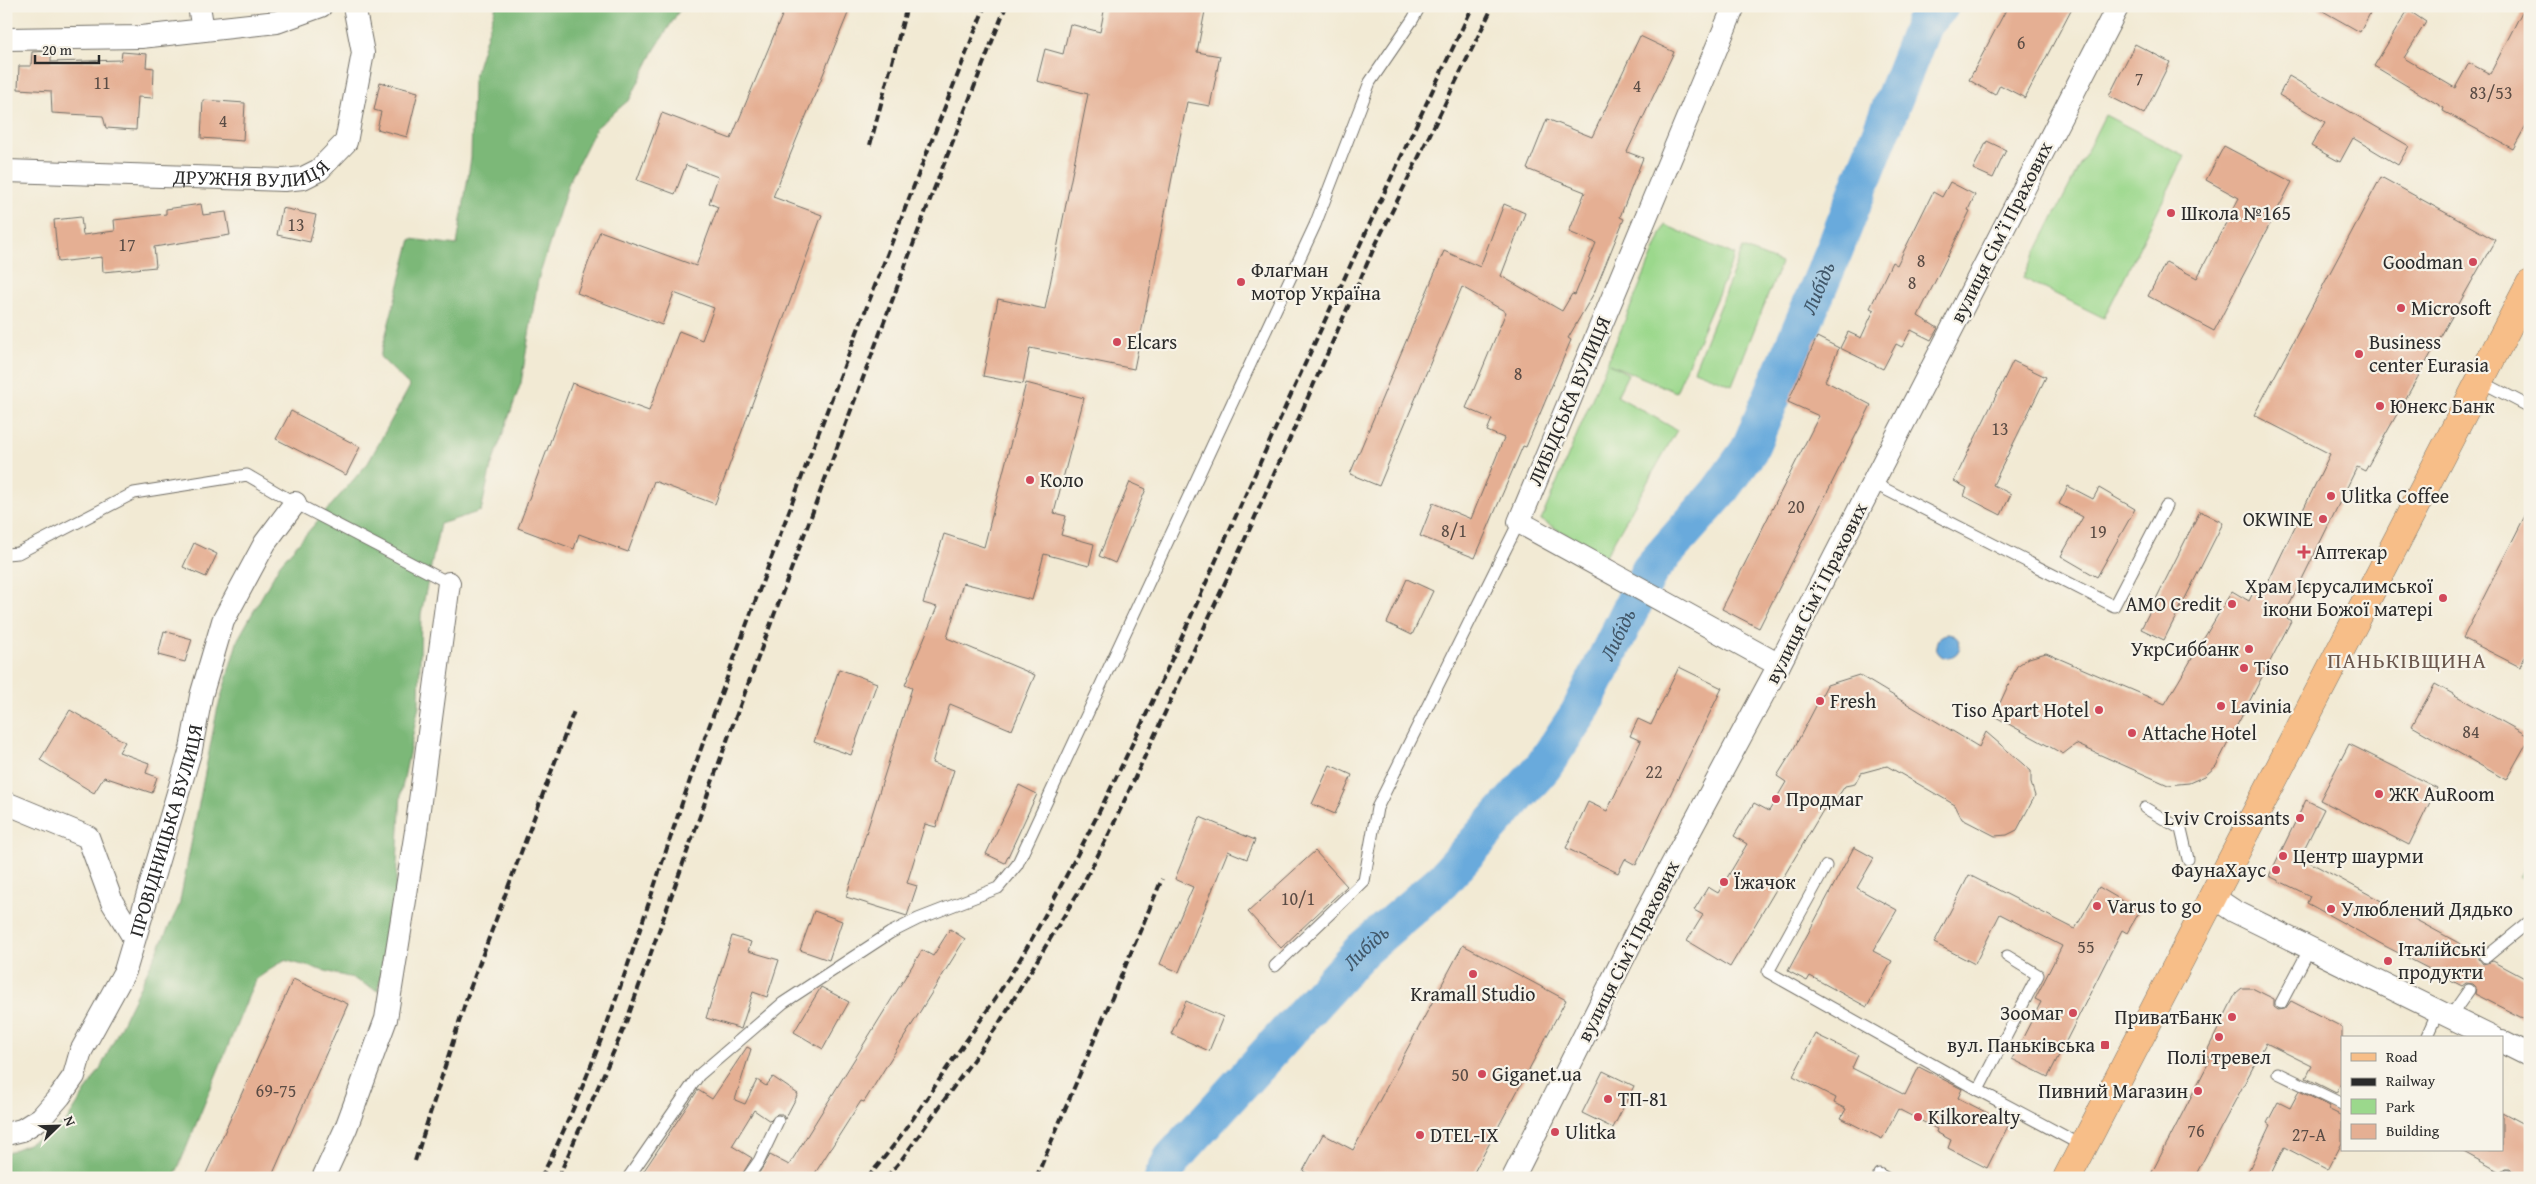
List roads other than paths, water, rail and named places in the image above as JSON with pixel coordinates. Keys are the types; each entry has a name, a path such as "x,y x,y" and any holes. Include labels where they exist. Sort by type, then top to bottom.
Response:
{"main road":[{"path":"2067,1178 2530,284"}],"street":[{"path":"199,6 203,30"},
{"path":"6,39 141,37 277,22 321,6"},
{"name":"ДРУЖНЯ ВУЛИЦЯ","path":"6,171 284,180 303,178 319,170 346,142 363,53 354,6"},
{"name":"ЛИБІДСЬКА ВУЛИЦЯ","path":"1519,522 1734,6"},
{"name":"вулиця Сімʼї Прахових","path":"1513,1178 1647,911 1779,665 2118,6"},
{"name":"ПРОВІДНИЦЬКА ВУЛИЦЯ","path":"6,1134 22,1130 41,1118 74,1076 81,1051 125,971 190,749 201,696 223,621 265,543 295,504"},
{"path":"1519,522 1779,665"},
{"path":"323,1178 346,1128 386,1019 416,831 449,583"},
{"path":"6,803 88,838 112,902 134,938"},
{"path":"2213,897 2234,911 2488,1036"},
{"path":"2504,1043 2530,1056"}],"lane":[{"path":"628,1178 699,1075 783,1003 890,933 918,919 998,888 1017,865 1315,225 1370,82 1414,19 1420,6"},
{"path":"2480,381 2530,407"},
{"path":"6,554 18,552 134,493 247,475 295,504 449,583"},
{"path":"1873,483 2114,606 2166,506"},
{"path":"1274,966 1364,881 1377,808 1519,522"},
{"path":"2146,808 2180,829 2188,859"},
{"path":"1826,866 1768,972 1978,1090 2083,1146"},
{"path":"2486,957 2530,921"},
{"path":"2281,1002 2310,948"},
{"path":"1978,1090 2038,975 2007,956"},
{"path":"2428,1036 2444,1014 2469,990"},
{"path":"2278,1073 2341,1104"},
{"path":"747,1178 759,1161 778,1121"}],"water":[{"path":"1948,634 1957,637 1960,646 1957,655 1948,658 1939,655 1936,646 1939,637"}],"waterway":[{"name":"Либідь","path":"1163,1178 1172,1159 1362,950 1442,881 1543,767 1579,713 1650,570 1718,493 1749,450 1834,251 1923,25 1940,6"}],"railway":[{"path":"870,145 907,6"},
{"path":"541,1178 567,1123 612,1010 690,781 743,634 845,364 985,6"},
{"path":"558,1178 624,1028 729,735 931,197 1006,6"},
{"path":"867,1178 910,1123 999,993 1026,949 1079,851 1176,651 1345,277 1473,6"},
{"path":"886,1178 902,1159 998,1025 1079,891 1109,834 1252,524 1374,248 1493,6"},
{"path":"415,1161 468,994 574,711"},
{"path":"1036,1178 1162,879"}],"place":[{"name":"Школа №165","path":"2171,213"},
{"name":"Goodman","path":"2473,262"},
{"name":"Флагман мотор Україна","path":"1241,282"},
{"name":"Microsoft","path":"2401,308"},
{"name":"Elcars","path":"1117,342"},
{"name":"Business center Eurasia","path":"2359,354"},
{"name":"Юнекс Банк","path":"2380,406"},
{"name":"Коло","path":"1030,480"},
{"name":"Ulitka Coffee","path":"2331,496"},
{"name":"OKWINE","path":"2323,519"},
{"name":"Аптекар","path":"2304,552"},
{"name":"Храм Ієрусалимської ікони Божої матері","path":"2443,598"},
{"name":"AMO Credit","path":"2232,604"},
{"name":"УкрСиббанк","path":"2249,649"},
{"name":"Tiso","path":"2244,668"},
{"name":"Fresh","path":"1820,701"},
{"name":"Lavinia","path":"2221,706"},
{"name":"Tiso Apart Hotel","path":"2099,710"},
{"name":"Attache Hotel","path":"2132,733"},
{"name":"ЖК AuRoom","path":"2379,794"},
{"name":"Продмаг","path":"1776,799"},
{"name":"Lviv Croissants","path":"2300,818"},
{"name":"Центр шаурми","path":"2283,856"},
{"name":"ФаунаХаус","path":"2276,870"},
{"name":"Їжачок","path":"1724,882"},
{"name":"Varus to go","path":"2097,906"},
{"name":"Улюблений Дядько","path":"2331,909"},
{"name":"Італійські продукти","path":"2388,961"},
{"name":"Kramall Studio","path":"1473,974"},
{"name":"Зоомаг","path":"2073,1013"},
{"name":"ПриватБанк","path":"2232,1017"},
{"name":"Полі тревел","path":"2219,1037"},
{"name":"вул. Паньківська","path":"2105,1045"},
{"name":"Giganet.ua","path":"1482,1074"},
{"name":"Пивний Магазин","path":"2198,1091"},
{"name":"ТП-81","path":"1608,1099"},
{"name":"Kilkorealty","path":"1918,1117"},
{"name":"Ulitka","path":"1555,1132"},
{"name":"DTEL-IX","path":"1420,1135"}],"district":[{"name":"ПАНЬКІВЩИНА","path":"2407,660"}]}
